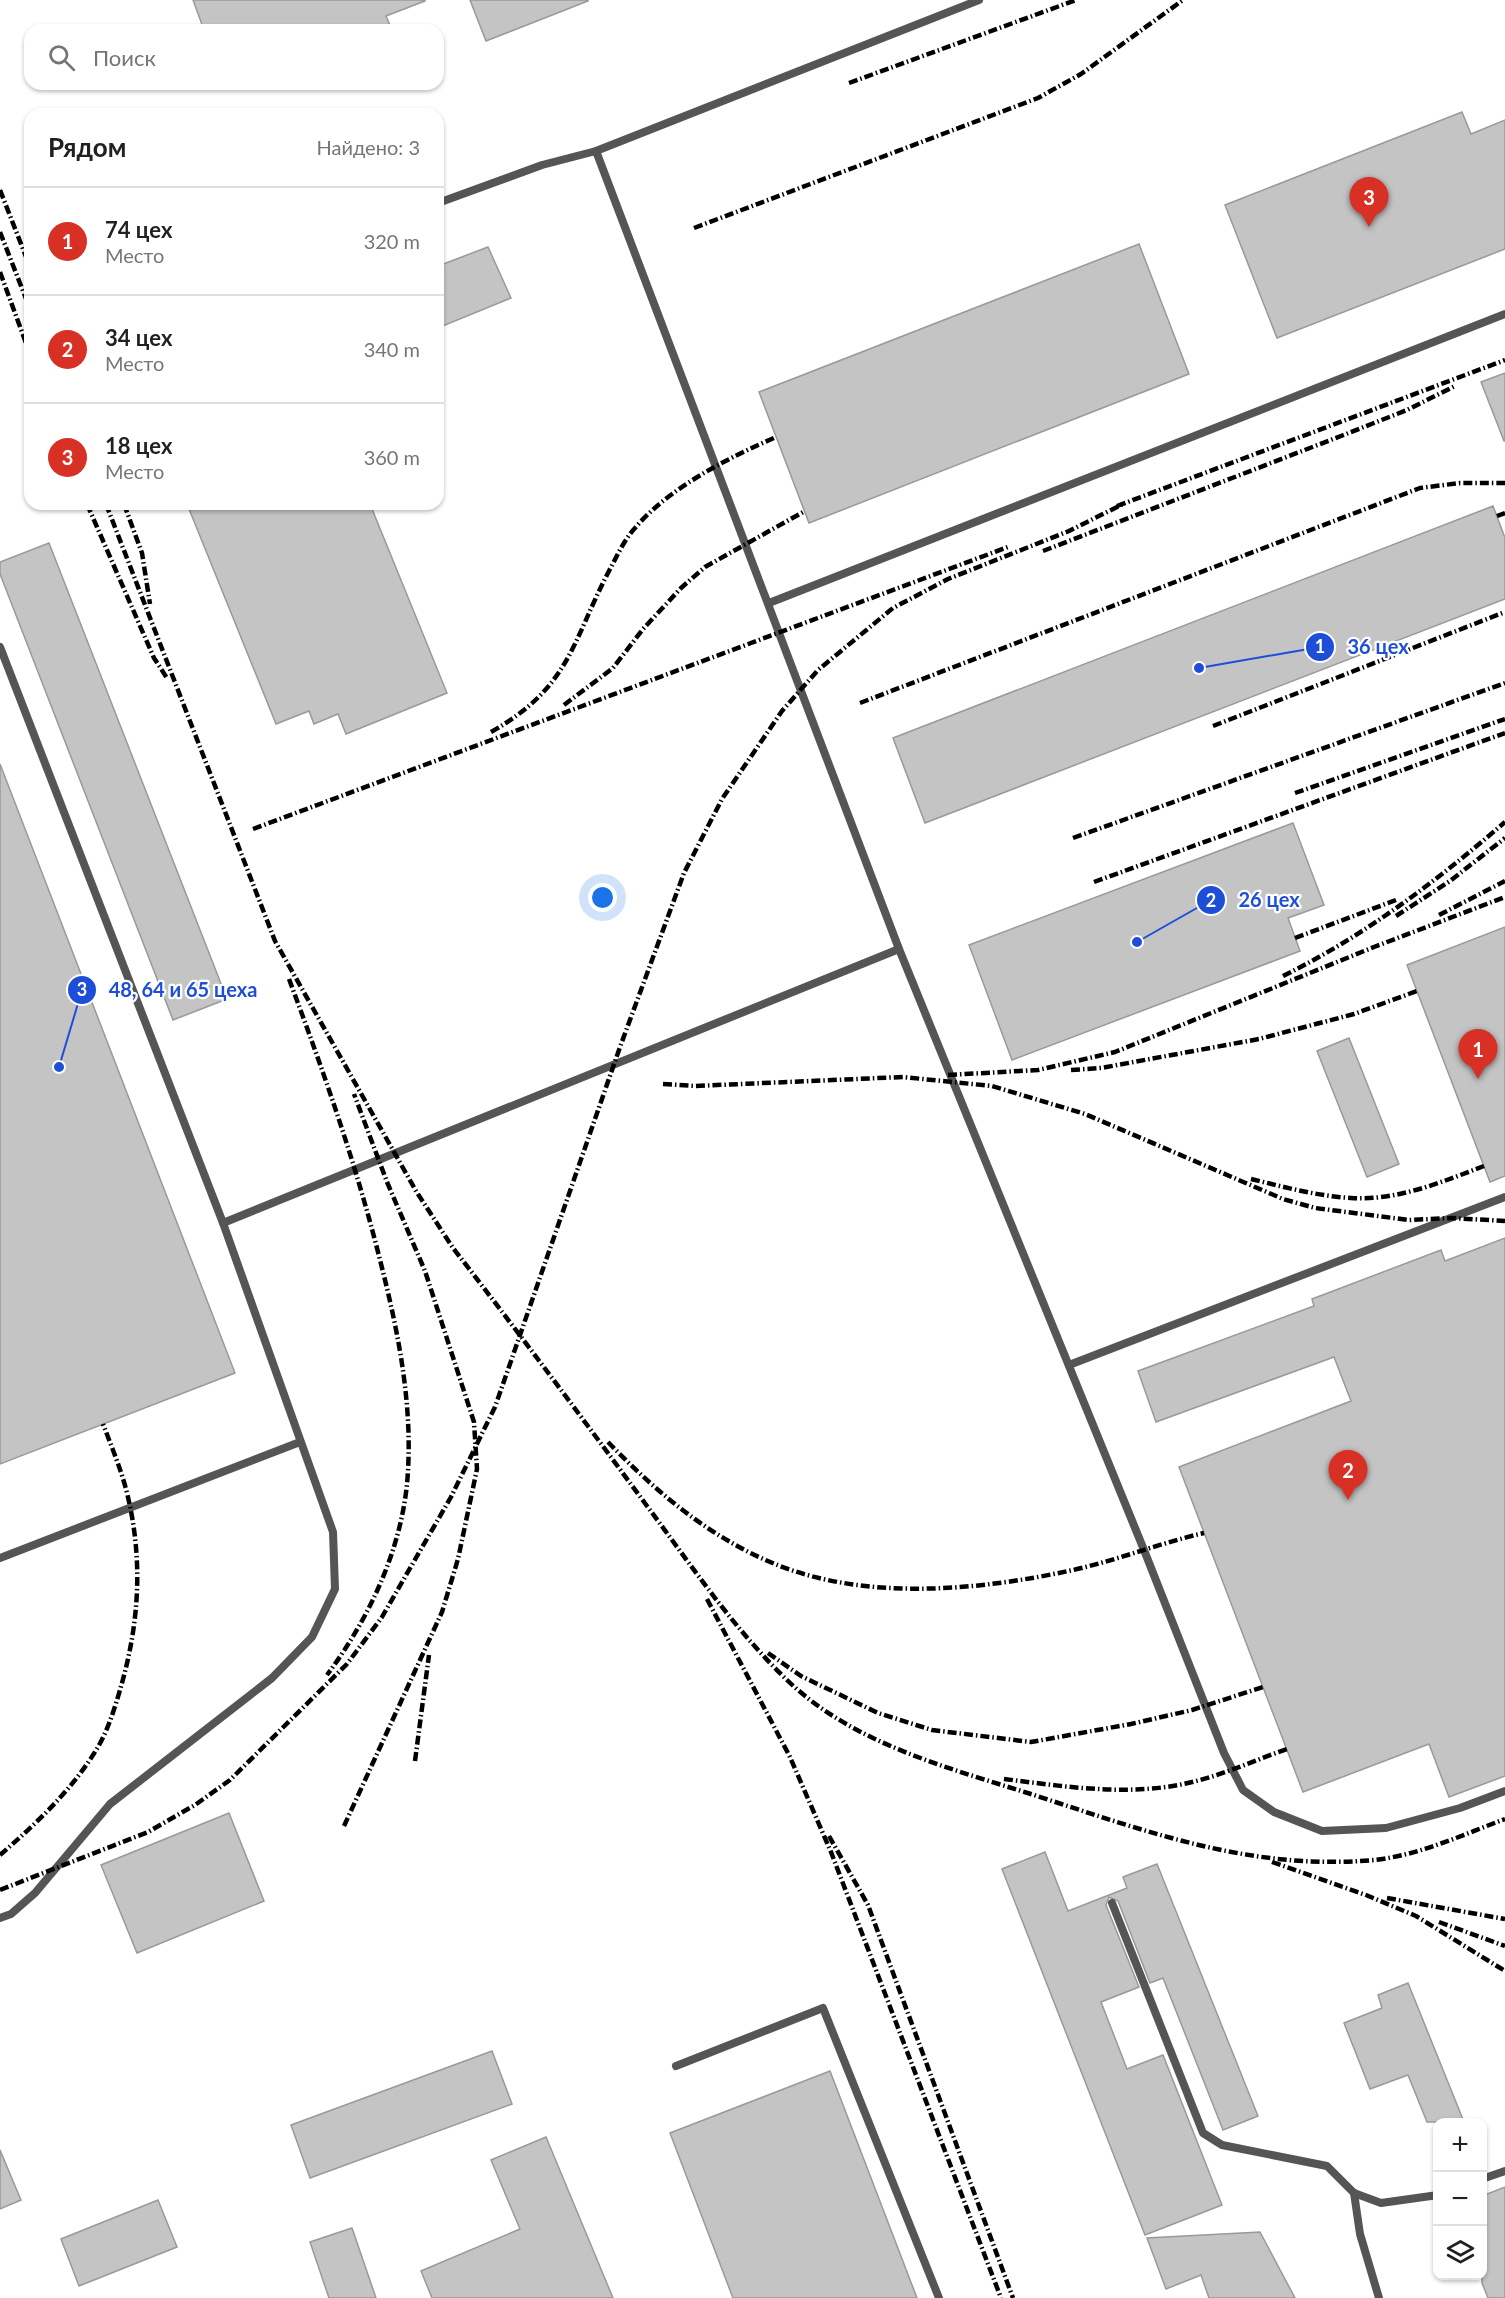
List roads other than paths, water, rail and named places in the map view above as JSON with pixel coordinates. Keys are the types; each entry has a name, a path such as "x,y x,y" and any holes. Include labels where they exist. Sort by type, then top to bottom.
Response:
{"lane":[{"path":"444,201 542,165 596,151 979,0"},
{"path":"596,151 770,603 899,949 1069,1365 1224,1754 1244,1790 1274,1812 1322,1831 1386,1828 1460,1809 1505,1791"},
{"path":"770,603 1505,314"},
{"path":"0,647 223,1223 333,1532 335,1589 312,1636 272,1678 110,1804 35,1893 11,1914 0,1918"},
{"path":"223,1223 899,949"},
{"path":"1069,1365 1505,1197"},
{"path":"0,1558 300,1442"},
{"path":"1112,1903 1203,2133 1222,2145 1327,2166 1354,2193 1381,2203 1433,2196"},
{"path":"676,2066 823,2008 939,2298"},
{"path":"1487,2177 1505,2171"},
{"path":"1354,2193 1360,2234 1379,2298"}],"railway":[{"path":"849,83 1076,0"},
{"path":"694,228 1038,98 1081,74 1183,0"},
{"path":"0,190 24,252"},
{"path":"0,232 24,294"},
{"path":"0,272 24,338"},
{"path":"1117,506 1505,360"},
{"path":"1043,551 1407,410 1455,386"},
{"path":"491,732 517,715 553,681 576,642 621,548 649,513 665,499 701,475 776,437"},
{"path":"860,703 1420,488 1460,483 1505,483"},
{"path":"0,1890 148,1832 195,1805 230,1780 347,1664 382,1617 451,1497 495,1407 620,1047 684,873 722,799 782,711 818,670 893,608 948,579 1069,531 1125,503"},
{"path":"90,510 154,658 167,678"},
{"path":"108,510 275,941 416,1191 453,1248 551,1376 713,1596 787,1680 841,1721 903,1751 969,1775 1201,1846 1285,1860 1329,1862 1374,1860 1424,1849 1505,1819"},
{"path":"126,510 142,553 150,604"},
{"path":"564,705 613,668 643,629 681,588 705,567 805,511"},
{"path":"1497,516 1505,513"},
{"path":"253,829 1008,547"},
{"path":"1213,726 1505,612"},
{"path":"1073,838 1505,683"},
{"path":"1295,793 1505,719"},
{"path":"1094,882 1505,733"},
{"path":"1283,976 1342,943 1399,906 1505,822"},
{"path":"1396,916 1450,881 1505,838"},
{"path":"1439,915 1505,881"},
{"path":"948,1075 1038,1070 1115,1052 1374,947 1505,897"},
{"path":"1295,938 1396,900"},
{"path":"289,979 338,1116 370,1221 398,1340 408,1426 407,1484 403,1510 389,1560 380,1585 356,1632 327,1675"},
{"path":"1071,1070 1101,1068 1259,1039 1354,1014 1417,991"},
{"path":"663,1084 695,1086 903,1077 992,1086 1085,1114 1283,1199 1315,1208 1409,1220 1452,1218 1505,1221"},
{"path":"344,1826 442,1612 458,1559 477,1469 474,1422 425,1271 387,1182 354,1094"},
{"path":"1251,1179 1301,1191 1368,1198 1385,1197 1419,1189 1484,1166"},
{"path":"0,1855 54,1805 98,1747 109,1724 128,1659 136,1610 135,1538 126,1489 103,1424"},
{"path":"608,1442 667,1497 709,1529 732,1543 780,1566 815,1577 851,1584 926,1589 1001,1583 1090,1566 1204,1533"},
{"path":"707,1599 790,1757 831,1852 1001,2298"},
{"path":"768,1653 801,1676 878,1713 932,1730 1031,1742 1131,1724 1192,1710 1263,1687"},
{"path":"415,1761 429,1655"},
{"path":"1004,1779 1102,1789 1152,1789 1211,1777 1287,1749"},
{"path":"829,1836 868,1905 1013,2298"},
{"path":"1272,1862 1366,1895 1416,1916 1505,1971"},
{"path":"1387,1898 1505,1919"},
{"path":"1439,1922 1505,1946"}],"place":[{"name":"18 цех","path":"1369,227"},
{"name":"36 цех","path":"1199,668"},
{"name":"26 цех","path":"1137,942"},
{"name":"48, 64 и 65 цеха","path":"59,1067"},
{"name":"74 цех","path":"1478,1079"},
{"name":"34 цех","path":"1348,1500"}]}
